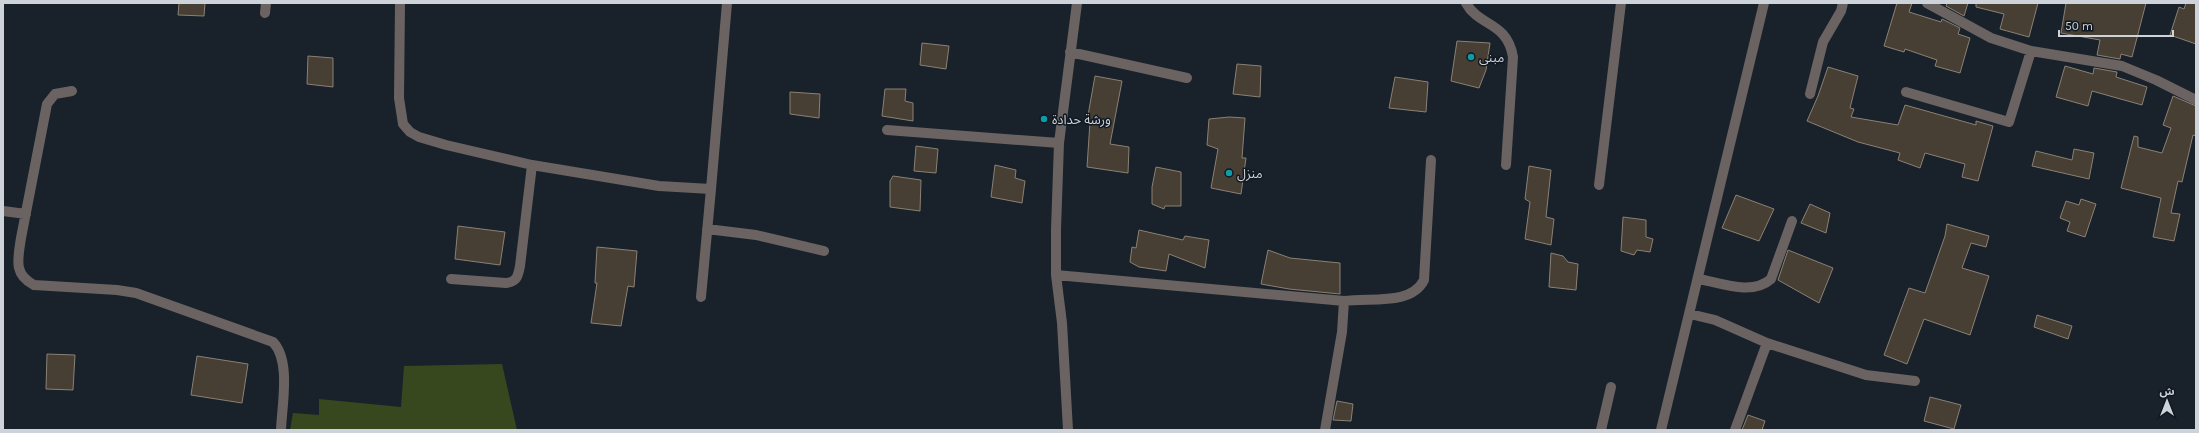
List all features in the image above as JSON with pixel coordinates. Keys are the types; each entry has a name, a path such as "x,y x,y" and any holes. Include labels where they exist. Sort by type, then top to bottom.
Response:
{"street":[{"path":"400,3 399,98 403,124 410,132 419,137 446,145 532,165 659,186 711,189"},
{"path":"701,297 726,3"},
{"path":"1068,430 1062,323 1056,275 1059,143 1077,3"},
{"path":"1466,3 1477,16 1500,30 1511,44 1513,57 1506,165"},
{"path":"1599,185 1621,3"},
{"path":"1661,430 1699,279 1764,3"},
{"path":"1810,94 1823,42 1841,11 1843,3"},
{"path":"1927,3 1991,38 2031,51 2122,66 2156,80 2196,100"},
{"path":"1906,92 2009,122 2031,51"},
{"path":"1070,52 1187,78"},
{"path":"72,91 55,94 47,104 18,260 20,273 26,280 34,285 117,290 136,293 273,342 280,349 283,357 284,374 281,430"},
{"path":"887,130 1059,143"},
{"path":"1056,275 1344,301 1407,296 1421,285 1424,280 1431,160"},
{"path":"451,279 506,283 512,282 517,278 520,266 532,165"},
{"path":"3,211 26,214"},
{"path":"1699,279 1750,288 1766,283 1771,279 1792,221"},
{"path":"707,229 756,235 824,251"},
{"path":"1326,430 1342,332 1344,301"},
{"path":"1690,314 1715,320 1767,343 1866,375 1916,381"},
{"path":"1735,430 1767,343"},
{"path":"1601,430 1611,387"}],"green space":[{"path":"502,364 517,430 290,430 293,413 319,415 319,399 401,407 404,366"}],"building":[{"path":"179,3 205,3 204,16 178,15"},
{"path":"1897,3 1912,3 1909,12 1941,22 1942,19 1960,28 1958,34 1970,38 1960,73 1935,66 1937,60 1905,49 1904,52 1884,46"},
{"path":"1947,3 1968,3 1964,16 1946,6"},
{"path":"1976,3 2038,3 2029,37 2000,29 2004,14 1976,7"},
{"path":"2066,3 2146,3 2132,57 2121,54 2120,59 2097,55 2100,40 2061,33"},
{"path":"2186,3 2196,3 2196,44 2170,35 2179,7 2184,9"},
{"name":"مبنى","path":"1457,41 1490,43 1486,70 1479,88 1451,81"},
{"path":"922,43 949,46 946,69 920,65"},
{"path":"308,56 333,58 333,87 307,84"},
{"path":"1237,64 1261,66 1260,97 1233,94"},
{"path":"2065,66 2093,74 2094,68 2117,72 2116,77 2147,87 2142,105 2092,91 2088,106 2056,97"},
{"path":"1828,67 1858,76 1850,108 1854,109 1851,117 1898,125 1905,105 1976,125 1976,121 1993,126 1978,181 1962,177 1965,164 1925,153 1920,168 1898,160 1900,153 1858,142 1807,121"},
{"path":"1095,76 1122,81 1110,144 1129,147 1128,173 1087,167 1090,122 1087,121"},
{"path":"1395,77 1428,82 1426,112 1389,108"},
{"path":"885,89 906,89 905,101 913,103 913,121 882,116"},
{"path":"790,92 820,94 819,118 790,114"},
{"path":"2173,96 2196,106 2196,136 2193,135 2182,182 2178,181 2171,213 2180,214 2174,241 2153,237 2161,198 2121,188 2134,136 2138,137 2138,147 2162,153 2171,128 2163,125"},
{"path":"1229,117 1245,118 1242,158 1246,158 1241,194 1211,188 1218,149 1207,145 1209,119"},
{"path":"916,146 938,149 936,173 914,171"},
{"path":"2074,149 2094,153 2089,179 2032,166 2036,151 2072,160"},
{"path":"995,165 1016,170 1015,178 1025,181 1022,203 991,197"},
{"path":"1529,166 1551,170 1546,217 1554,219 1551,245 1525,239 1530,202 1525,199"},
{"path":"1156,167 1181,172 1181,206 1165,206 1164,209 1152,204 1152,187"},
{"path":"893,176 921,180 920,211 890,207 890,181"},
{"path":"1736,195 1774,209 1759,241 1722,228"},
{"path":"2081,199 2096,204 2085,237 2067,231 2070,222 2060,218 2066,201 2079,205"},
{"path":"1810,204 1830,213 1826,233 1801,223"},
{"path":"1623,217 1646,220 1646,237 1653,239 1650,252 1637,250 1634,255 1621,251"},
{"path":"1947,224 1989,236 1986,247 1971,243 1962,268 1989,276 1970,335 1924,319 1907,364 1884,355 1909,288 1925,293 1945,236"},
{"path":"458,226 505,232 500,265 455,259"},
{"path":"1139,230 1183,240 1185,236 1209,240 1205,268 1169,254 1166,271 1139,267 1130,262 1132,247 1136,248"},
{"path":"597,247 637,251 634,287 628,286 621,326 591,323 597,283 595,283"},
{"path":"1268,250 1290,258 1340,263 1340,294 1289,289 1261,284"},
{"path":"1788,250 1833,268 1819,303 1778,280"},
{"path":"1551,253 1563,256 1568,262 1578,264 1576,290 1549,287"},
{"path":"2037,315 2072,326 2068,339 2034,327"},
{"path":"47,354 75,355 73,390 46,389"},
{"path":"197,356 248,364 242,403 191,395"},
{"path":"1930,397 1961,405 1954,429 1924,421"},
{"path":"1337,401 1353,404 1351,421 1333,420"},
{"path":"1748,415 1765,421 1762,430 1742,430"}],"place":[{"name":"مبنى","path":"1471,57"},
{"name":"ورشة حدادة","path":"1044,119"},
{"name":"منزل","path":"1229,173"}]}
